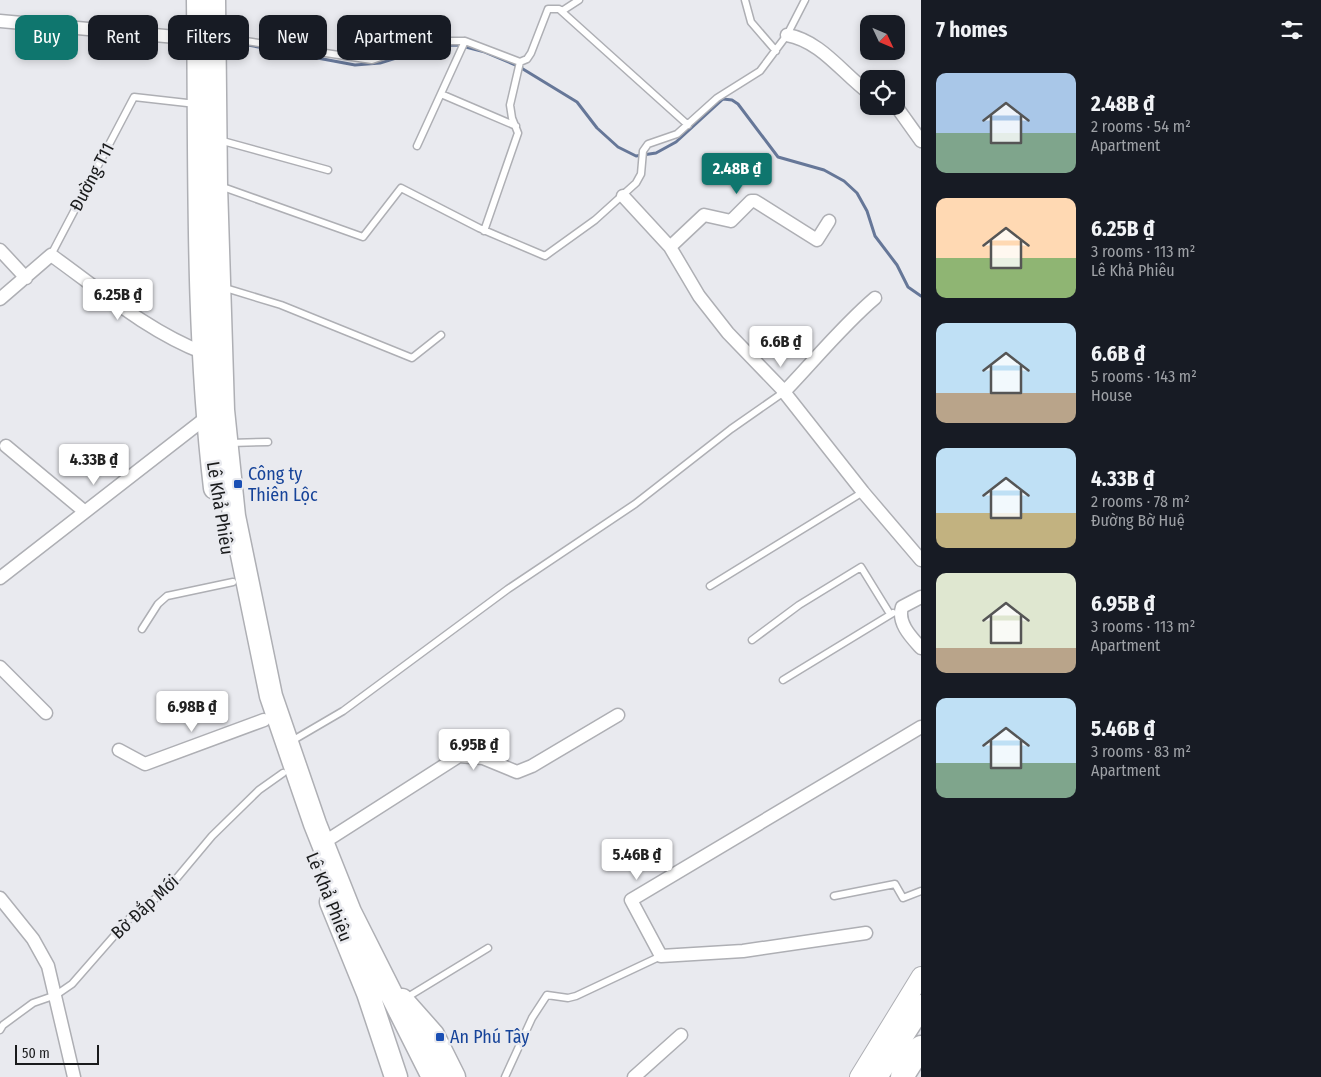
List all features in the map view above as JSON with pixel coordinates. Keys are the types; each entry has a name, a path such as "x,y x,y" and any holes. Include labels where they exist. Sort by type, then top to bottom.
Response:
{"highway":[{"name":"Lê Khả Phiêu","path":"198,0 201,15"},
{"name":"Lê Khả Phiêu","path":"211,15 214,0"},
{"name":"Lê Khả Phiêu","path":"204,60 199,105 207,417 218,506 253,688 301,828 376,987 406,1042"},
{"name":"Lê Khả Phiêu","path":"208,60 216,139 223,410 234,516 271,696 376,987 396,1077"},
{"name":"Lê Khả Phiêu","path":"376,987 403,1000 433,1035 454,1077"},
{"path":"876,1077 921,1006"},
{"path":"406,1042 417,1077"},
{"path":"406,1042 433,1077"},
{"path":"902,1077 921,1047"}],"street":[{"path":"0,21 168,34"},
{"path":"787,35 797,37 822,51 860,86"},
{"path":"902,115 921,141"},
{"path":"623,196 670,247 699,296 728,333 784,392 862,492 921,560"},
{"path":"670,247 704,215 731,221 751,201 755,201 817,240 829,221"},
{"path":"0,250 26,278"},
{"path":"51,255 142,321 183,345 204,353"},
{"name":"Đường T11","path":"0,299 51,255"},
{"path":"784,392 855,315 875,298"},
{"path":"0,578 207,417"},
{"path":"6,446 84,511"},
{"path":"921,597 902,606 900,613 905,629 921,648"},
{"path":"0,667 46,713"},
{"path":"323,843 459,756 483,758 517,772 532,766 618,716"},
{"path":"120,750 145,764 264,720"},
{"path":"866,933 743,951 661,956 631,900 921,727"},
{"path":"0,898 33,939 48,966 74,1077"},
{"path":"859,1077 921,976"},
{"path":"634,1077 681,1035"}],"lane":[{"path":"562,11 578,0"},
{"path":"745,0 751,22 776,51"},
{"path":"216,185 363,237 401,188 484,231 545,256 595,220 623,196 641,174 643,151 648,144 677,134 717,98 751,79 776,51 787,35 805,0"},
{"path":"249,43 372,60 430,43 465,41 520,62 528,59 548,10 553,8 562,11 688,125"},
{"path":"417,146 465,41"},
{"path":"484,231 518,133 510,105 520,62"},
{"path":"441,94 516,126"},
{"name":"Đường T11","path":"51,255 134,97 199,105"},
{"path":"216,139 328,170"},
{"path":"219,286 281,305 412,358 441,335"},
{"path":"287,744 343,711 508,589 635,504 731,429 784,392"},
{"path":"226,444 268,442"},
{"path":"710,586 862,492"},
{"path":"752,640 799,604 861,567 890,614"},
{"path":"142,629 158,604 167,596 233,582"},
{"path":"783,680 902,606"},
{"name":"Bờ Đắp Mới","path":"0,1030 3,1025 33,1003 56,995 72,984 135,912 150,903 171,885 212,836 259,790 282,773"},
{"path":"834,896 895,884 903,898 921,891"},
{"path":"403,1000 488,948"},
{"path":"505,1077 532,1018 547,995 568,998 576,996 661,956"}],"waterway":[{"path":"249,45 355,65 380,63 435,46 458,45 485,52 518,66 577,102 597,128 618,147 636,156 656,153 676,142 723,99 732,100 738,104 778,157 824,170 844,181 857,193 867,211 875,236 897,265 908,287 921,296"}],"place":[{"name":"Công ty Thiên Lộc","path":"238,484"},
{"name":"An Phú Tây","path":"440,1037"}]}
